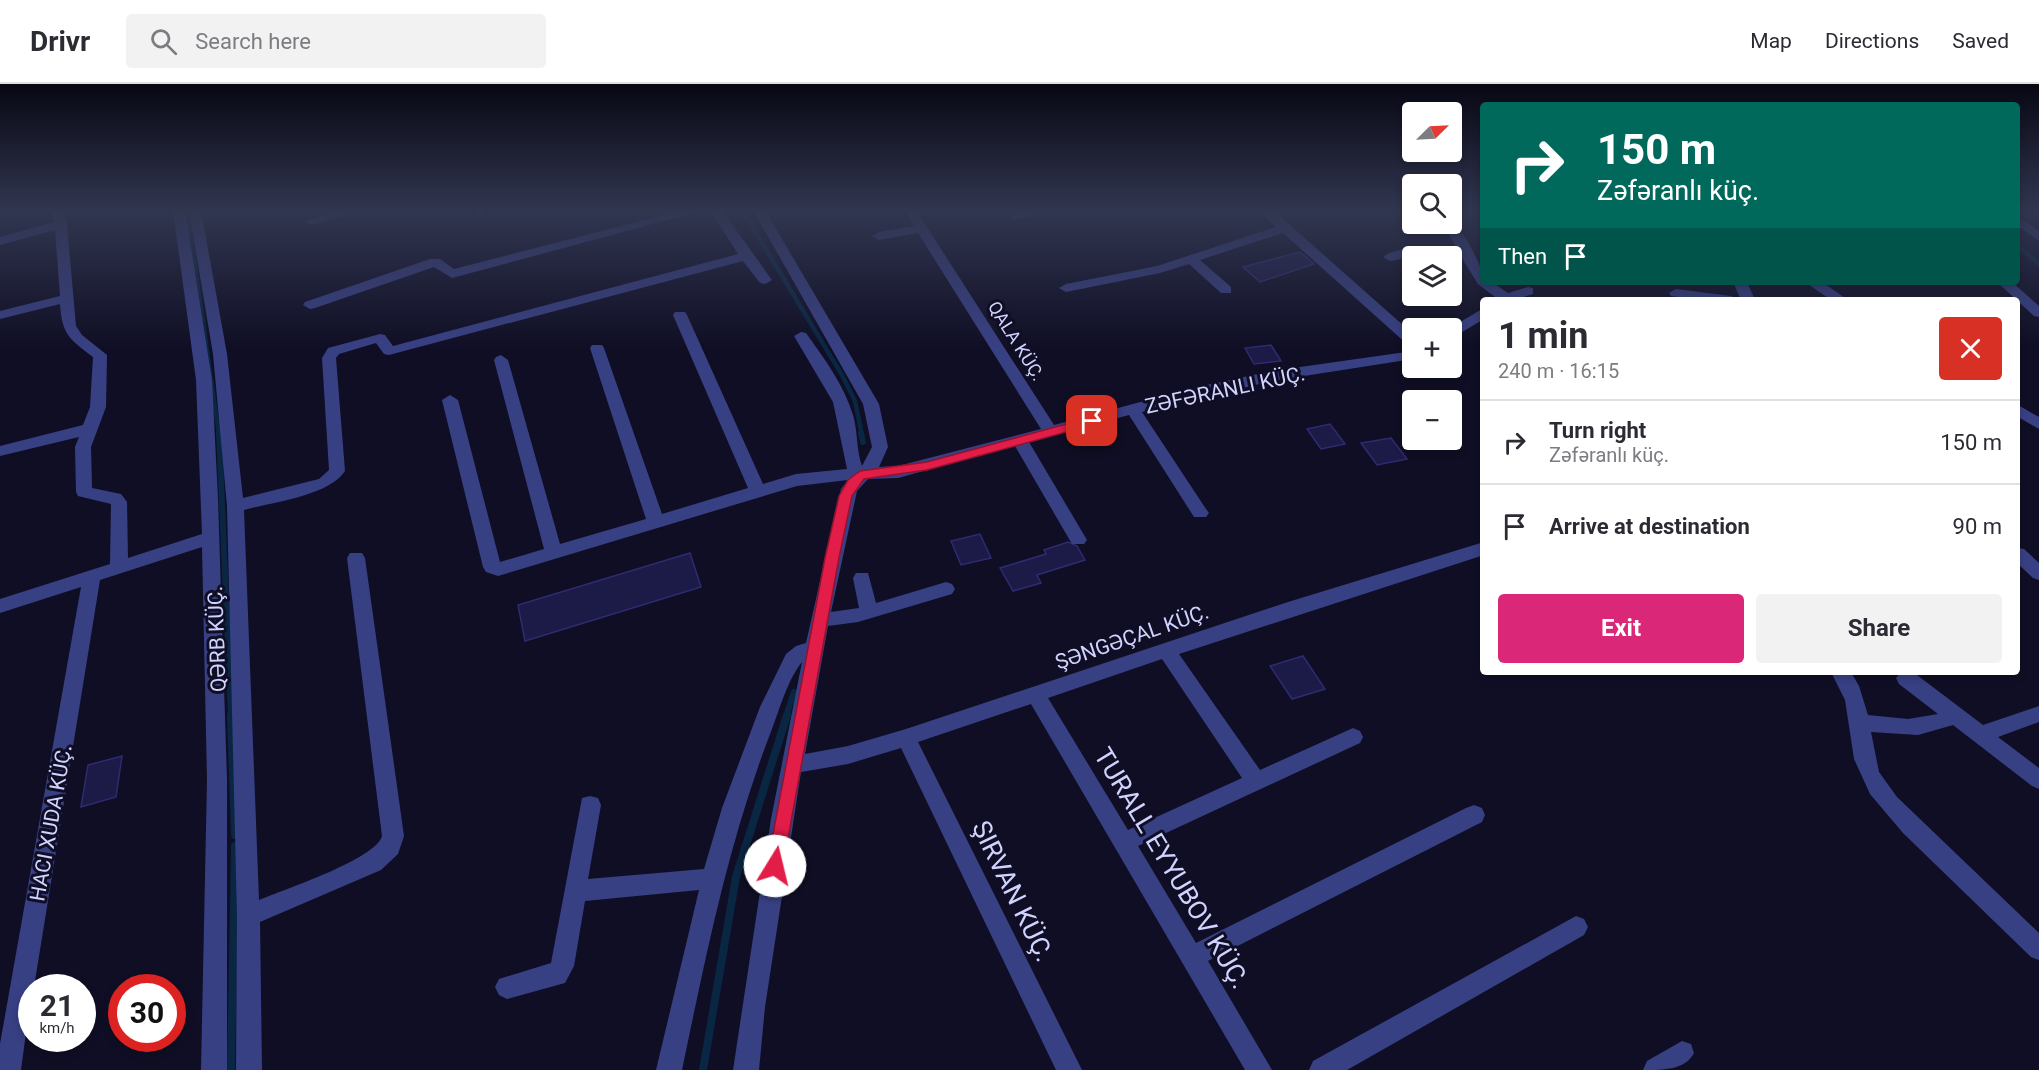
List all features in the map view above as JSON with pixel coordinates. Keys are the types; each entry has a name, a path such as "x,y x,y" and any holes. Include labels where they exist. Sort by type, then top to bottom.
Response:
{"street":[{"path":"63,256 71,332 100,356 98,407 83,447 84,492 115,498 120,502 119,568"},
{"name":"QƏRB KÜÇ.","path":"185,256 204,380 211,538 217,780 214,1070"},
{"name":"QƏRB KÜÇ.","path":"203,256 220,354 234,506 248,916 249,1070"},
{"path":"310,305 366,288 432,262 437,262 452,274 521,256"},
{"path":"234,506 325,483 337,471 329,358 333,351 380,338 389,351 746,256"},
{"path":"746,256 765,280"},
{"path":"746,1070 753,1007 793,765 846,496 860,476 874,463 880,447 871,405 785,256"},
{"name":"QALA KÜÇ.","path":"939,256 1051,432"},
{"path":"1066,288 1201,256"},
{"path":"1316,256 1402,332"},
{"path":"1390,257 1396,256"},
{"path":"1466,256 1469,265 1480,282"},
{"path":"1192,260 1226,290"},
{"path":"1484,285 1501,297"},
{"path":"1817,285 1836,297"},
{"path":"2007,285 2039,313"},
{"path":"1506,297 1528,291"},
{"path":"1676,292 1710,297"},
{"path":"0,315 68,298"},
{"path":"680,315 758,492"},
{"path":"1462,327 1480,315"},
{"path":"801,336 837,391 848,427 852,465 860,476"},
{"path":"597,348 656,523"},
{"path":"450,400 492,567 504,568 815,477 860,476 917,468 1133,409 1272,376 1402,357"},
{"path":"501,360 554,553"},
{"path":"1133,409 1200,513"},
{"path":"2020,411 2039,423"},
{"path":"0,451 89,429"},
{"path":"1020,441 1078,540"},
{"path":"0,606 211,538"},
{"name":"ŞƏNGƏÇAL KÜÇ.","path":"793,765 848,755 906,738 1480,549"},
{"path":"2020,557 2030,570"},
{"path":"248,916 373,863 390,847 393,836 356,558"},
{"path":"8,1070 10,1013 92,576"},
{"path":"862,578 869,612"},
{"path":"822,620 869,612 946,590"},
{"path":"669,1070 711,879 747,769 793,659 803,651 817,647"},
{"path":"1167,651 1256,781"},
{"path":"1843,675 1856,701 1861,722 1859,739 1863,759 1876,787 1906,822 2039,949"},
{"path":"1906,678 2039,780"},
{"name":"TURALL EYYUBOV KÜÇ.","path":"1036,695 1259,1070"},
{"path":"1980,736 1996,728 2039,714"},
{"path":"1861,722 1908,728 1927,727 1955,716"},
{"path":"1122,843 1353,737"},
{"name":"ŞIRVAN KÜÇ.","path":"906,738 1069,1070"},
{"path":"507,987 557,975 562,966 590,805"},
{"path":"1192,957 1474,815"},
{"path":"575,891 711,879"},
{"path":"1323,1070 1576,927"},
{"path":"1656,1070 1682,1053"}],"building":[{"path":"1285,256 1305,256 1314,264 1260,282 1243,267"},
{"path":"1271,345 1281,361 1254,364 1245,348"},
{"path":"1330,424 1345,444 1321,449 1307,429"},
{"path":"1391,438 1407,459 1377,465 1361,443"},
{"path":"980,534 991,558 961,565 951,541"},
{"path":"1068,542 1077,546 1085,560 1037,575 1041,583 1013,591 1000,568 1046,554 1044,550"},
{"path":"690,553 701,587 525,641 518,605"},
{"path":"1303,656 1325,689 1292,699 1270,666"},
{"path":"122,756 116,797 81,807 88,765"}],"waterway":[{"path":"194,256 219,435"},
{"path":"770,256 842,375 855,401 862,435"},
{"path":"2030,256 2039,264"},
{"path":"219,433 231,716"},
{"path":"861,433 863,442"},
{"path":"786,716 794,692"},
{"path":"231,715 235,835"},
{"path":"703,1070 736,877 787,715"},
{"path":"231,1070 235,846"}],"route":[{"path":"775,866 832,558 846,496 853,483 860,476 927,466 1092,421"}]}
